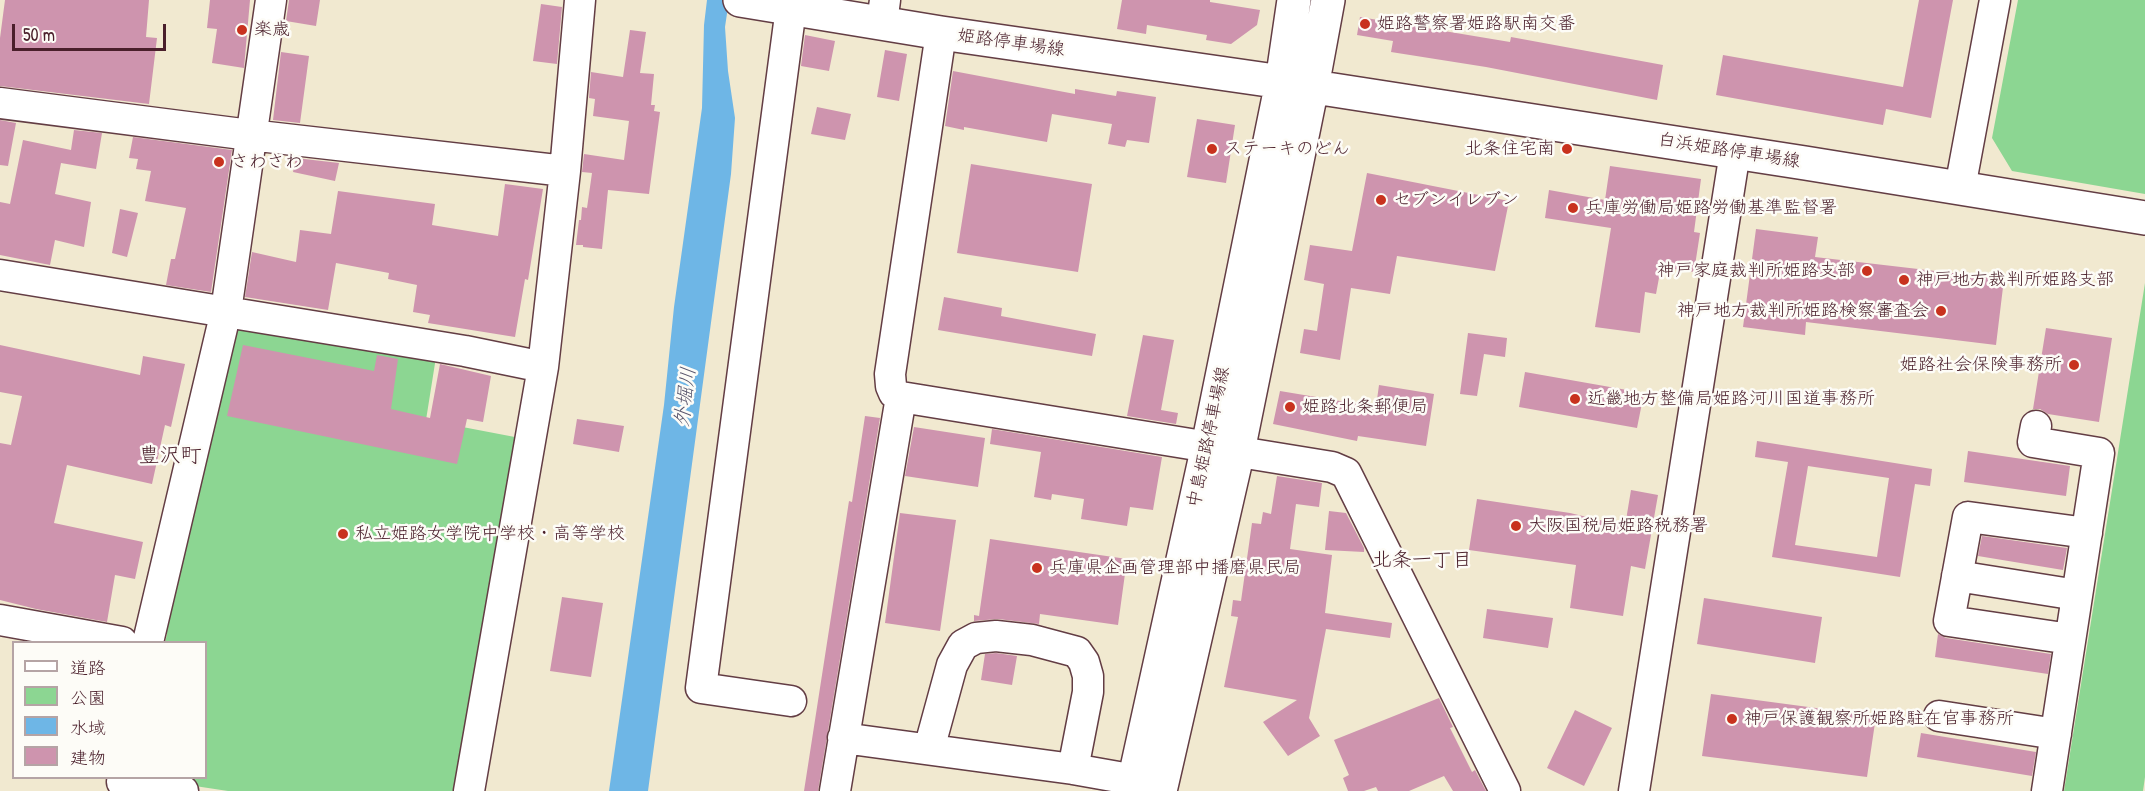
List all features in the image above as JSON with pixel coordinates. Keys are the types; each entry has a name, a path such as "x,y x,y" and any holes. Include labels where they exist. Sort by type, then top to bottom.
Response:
{"main road":[{"name":"姫路停車場線","path":"740,0 791,8 884,11 941,33 1297,85"},
{"path":"1294,0 1297,85"},
{"path":"1297,85 1328,0"},
{"name":"白浜姫路停車場線","path":"1297,85 2145,218"},
{"name":"中島姫路停車場線","path":"1147,786 1223,449 1297,85"}],"street":[{"path":"148,641 226,310 271,0"},
{"path":"469,791 543,367 565,171 580,0"},
{"path":"1960,188 1995,0"},
{"path":"791,8 701,688 791,701"},
{"path":"941,33 890,374 894,393 901,397 1332,467 1346,473 1503,789"},
{"path":"0,103 250,135 565,171"},
{"path":"1634,791 1735,152"},
{"path":"0,274 226,310 465,351 543,367"},
{"path":"835,791 901,397"},
{"path":"2036,426 2033,442 2099,453 2047,791"},
{"path":"2070,639 1949,621 1968,517 2087,533"},
{"path":"1957,576 2077,595"},
{"path":"0,620 116,641"},
{"path":"929,749 952,665 963,645 976,638 996,636 1032,640 1077,652 1084,662 1088,676 1088,692 1073,769"},
{"path":"1939,716 2056,734"},
{"path":"843,738 1073,769 1147,786"},
{"path":"121,783 183,791"}],"green space":[{"path":"2018,0 2145,0 2145,194 2012,171 1992,138"},
{"path":"2145,283 2145,777 2143,791 2064,791"},
{"name":"私立姫路女学院中学校・高等学校","path":"238,326 436,357 426,420 520,438 456,791 228,791 149,779 207,779 207,641 165,641 167,634 162,630 227,334"}],"water":[{"name":"外堀川","path":"707,0 729,0 725,27 728,71 735,118 731,174 648,791 609,791 664,405 674,307 702,108 704,25"}],"building":[{"path":"5,0 149,0 146,37 157,38 149,104 0,86 0,38"},
{"path":"210,0 250,0 244,68 212,63 217,29 207,28"},
{"path":"289,0 320,0 316,26 286,21"},
{"path":"1122,0 1210,0 1210,2 1260,10 1257,25 1231,44 1206,40 1207,35 1147,25 1146,34 1117,29"},
{"path":"1919,0 1953,0 1931,118 1886,109 1883,125 1716,95 1723,55 1903,87"},
{"path":"541,4 562,7 557,64 533,61"},
{"path":"1360,17 1510,42 1511,37 1663,65 1657,100 1486,67 1391,52 1393,41 1357,35"},
{"path":"630,30 646,32 640,73 654,74 651,105 655,105 654,111 660,112 649,194 608,190 602,249 583,247 583,245 576,245 579,220 581,220 582,207 587,208 592,173 582,172 584,154 624,160 629,121 593,116 595,99 589,98 591,72 623,77"},
{"path":"805,35 835,41 829,71 801,66"},
{"path":"885,50 907,54 899,101 877,97"},
{"path":"281,52 309,56 300,123 273,120"},
{"path":"953,71 1075,94 1075,89 1116,96 1117,91 1156,97 1149,143 1127,140 1125,147 1108,144 1112,124 1052,114 1047,142 964,127 964,130 945,126"},
{"path":"817,107 851,114 845,140 811,134"},
{"path":"1197,119 1235,125 1226,183 1187,177"},
{"path":"0,120 16,123 8,166 0,165"},
{"path":"74,130 102,133 96,169 61,163 55,194 91,202 84,247 55,240 50,265 0,255 0,202 10,204 23,140 71,150"},
{"path":"133,137 232,150 211,292 166,285 171,259 175,259 186,208 145,201 151,171 136,169 138,159 129,158"},
{"path":"296,158 339,163 335,181 293,172"},
{"path":"971,164 1092,184 1078,272 957,253"},
{"path":"1610,166 1701,179 1694,232 1700,233 1694,272 1661,267 1656,294 1645,292 1640,333 1595,327 1611,228 1545,218 1549,190 1605,200"},
{"path":"1367,173 1509,201 1495,271 1397,256 1390,294 1351,288 1340,360 1300,353 1304,329 1317,331 1324,284 1304,280 1310,245 1352,251"},
{"path":"505,184 543,189 528,280 525,279 515,337 428,323 430,315 413,312 417,285 388,279 389,273 336,263 328,310 245,297 252,252 296,262 300,230 331,234 338,191 435,204 432,225 498,236"},
{"path":"120,209 138,213 127,257 112,253"},
{"path":"1756,229 1818,237 1815,257 2004,279 1996,345 1806,322 1805,335 1743,327"},
{"path":"944,297 1002,308 1001,316 1096,334 1092,356 938,330"},
{"path":"2046,328 2112,338 2099,422 2048,414 2040,409 2033,409"},
{"path":"1468,333 1507,338 1505,357 1484,354 1477,396 1460,394"},
{"path":"1143,335 1174,340 1161,410 1178,413 1176,424 1127,416"},
{"path":"0,345 140,375 143,356 185,364 171,427 165,425 152,484 67,465 54,523 143,542 135,579 115,575 107,622 0,600 0,443 11,445 22,396 0,392"},
{"path":"243,345 374,371 377,355 398,359 391,409 430,418 440,364 491,376 483,422 467,419 457,464 227,416"},
{"path":"1525,372 1644,393 1637,428 1519,407"},
{"path":"1379,385 1434,394 1426,446 1358,436 1357,441 1273,424 1280,391 1376,407"},
{"path":"865,416 880,418 818,791 804,791 849,501 852,502"},
{"path":"577,419 624,426 619,452 573,444"},
{"path":"914,427 985,438 978,487 905,476"},
{"path":"992,429 1162,457 1153,510 1130,507 1127,526 1081,519 1084,499 1052,494 1051,500 1034,497 1041,452 990,444"},
{"path":"1757,441 1932,469 1930,486 1915,484 1900,577 1772,557 1788,462 1755,457","holes":["1808,466 1889,478 1877,557 1795,545"]},
{"path":"1968,451 2070,466 2066,496 1964,482"},
{"path":"1277,476 1322,483 1319,507 1296,504 1290,549 1332,555 1325,613 1392,623 1390,638 1326,629 1309,718 1320,736 1288,756 1263,722 1297,700 1224,687 1238,617 1231,616 1233,600 1241,601 1252,523 1261,524 1263,512 1271,514"},
{"path":"1631,490 1658,495 1645,569 1631,566 1623,616 1570,608 1576,565 1469,550 1477,499 1570,513 1625,526"},
{"path":"1329,511 1346,513 1364,552 1325,550"},
{"path":"900,513 956,520 940,631 885,623"},
{"path":"1982,536 2067,548 2063,570 1978,556"},
{"path":"990,539 1127,559 1118,625 1040,614 1039,624 998,619 974,621 974,615 979,616"},
{"path":"562,597 603,603 591,677 550,671"},
{"path":"1704,598 1822,617 1815,663 1697,644"},
{"path":"1487,609 1553,618 1548,648 1483,638"},
{"path":"1938,634 1946,638 2051,654 2048,674 1935,657"},
{"path":"985,654 1017,656 1012,685 981,680"},
{"path":"1711,694 1876,716 1867,777 1702,756"},
{"path":"1439,698 1453,727 1450,728 1472,772 1475,770 1486,791 1453,791 1444,776 1409,791 1378,791 1376,787 1364,791 1348,791 1343,778 1349,775 1334,740"},
{"path":"1575,710 1612,728 1584,786 1547,768"},
{"path":"1921,733 2036,752 2032,776 1917,757"}],"place":[{"name":"姫路警察署姫路駅南交番","path":"1365,24"},
{"name":"楽歳","path":"242,30"},
{"name":"ステーキのどん","path":"1212,149"},
{"name":"北条住宅南","path":"1567,149"},
{"name":"さわさわ","path":"219,162"},
{"name":"セブンイレブン","path":"1381,200"},
{"name":"兵庫労働局姫路労働基準監督署","path":"1573,208"},
{"name":"神戸家庭裁判所姫路支部","path":"1867,271"},
{"name":"神戸地方裁判所姫路支部","path":"1904,280"},
{"name":"神戸地方裁判所姫路検察審査会","path":"1941,311"},
{"name":"姫路社会保険事務所","path":"2074,365"},
{"name":"近畿地方整備局姫路河川国道事務所","path":"1575,399"},
{"name":"姫路北条郵便局","path":"1290,407"},
{"name":"大阪国税局姫路税務署","path":"1516,526"},
{"name":"私立姫路女学院中学校・高等学校","path":"343,534"},
{"name":"兵庫県企画管理部中播磨県民局","path":"1037,568"},
{"name":"神戸保護観察所姫路駐在官事務所","path":"1732,719"}],"district":[{"name":"豊沢町","path":"170,456"},
{"name":"北条一丁目","path":"1422,561"}]}
